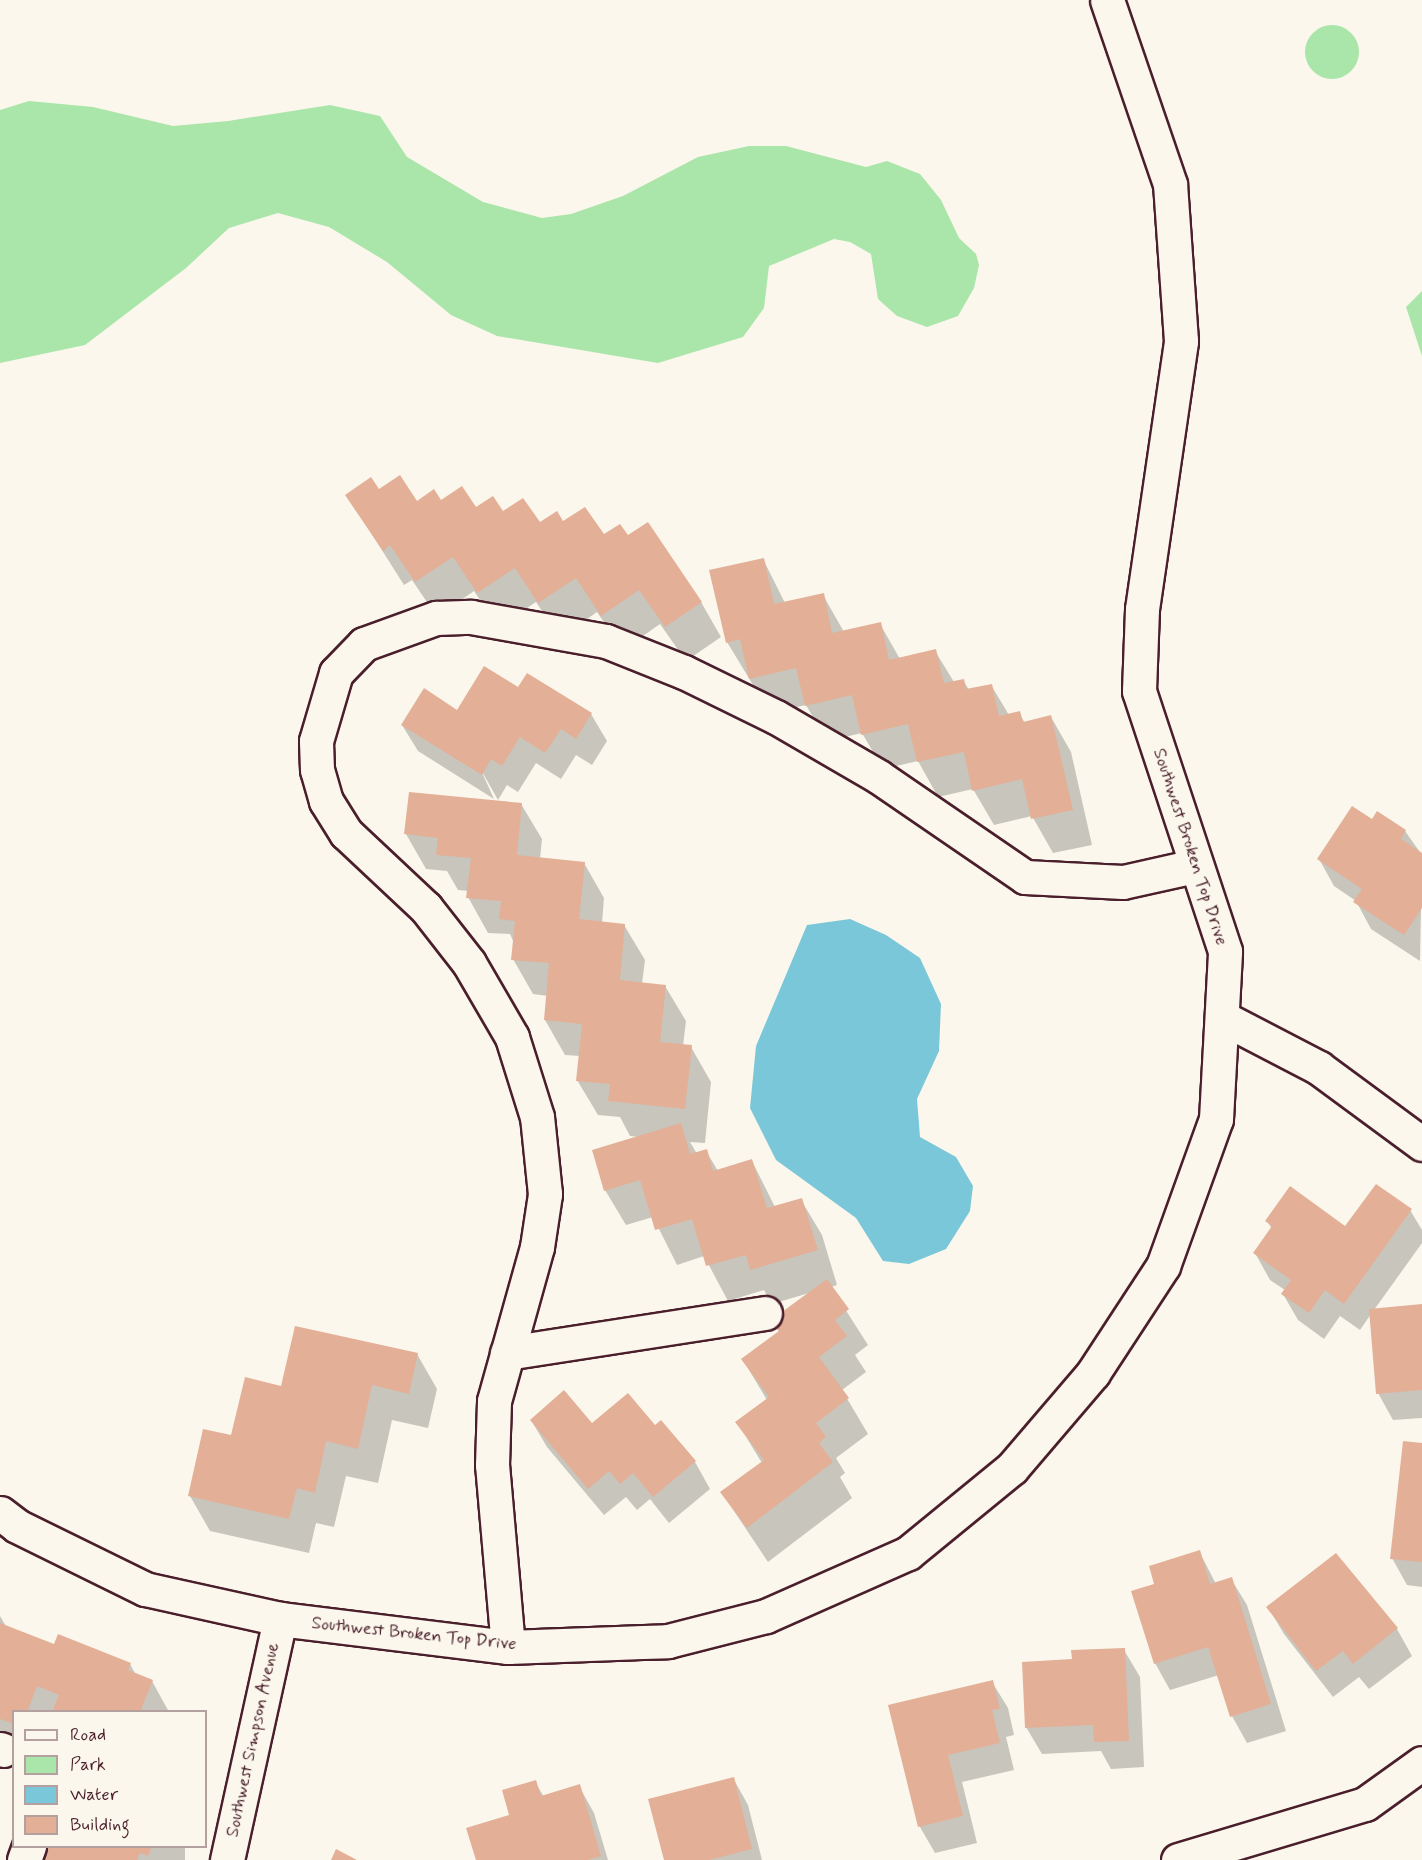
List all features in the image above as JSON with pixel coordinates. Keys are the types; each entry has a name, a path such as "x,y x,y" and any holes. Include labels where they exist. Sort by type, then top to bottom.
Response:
{"street":[{"name":"Southwest Broken Top Drive","path":"0,1513 18,1526 145,1589 280,1619 508,1647 668,1641 766,1616 908,1553 1012,1468 1093,1373 1163,1266 1216,1119 1225,951 1139,691 1142,609 1181,341 1170,184 1107,0"},
{"path":"508,1647 492,1465 494,1401 528,1288 545,1194 537,1117 512,1037 469,963 426,908 346,833 326,801 317,770 316,741 322,711 336,673 364,644 436,618 471,617 606,641 684,672 776,717 879,777 1025,878 1123,882 1195,866"},
{"path":"1222,1018 1319,1068 1422,1143"},
{"path":"507,1353 765,1313"},
{"name":"Southwest Simpson Avenue","path":"227,1860 280,1619"},
{"path":"1178,1860 1365,1804 1422,1763"}],"green space":[{"path":"1327,25 1337,25 1347,29 1355,37 1359,52 1355,67 1347,75 1337,79 1327,79 1317,75 1309,67 1305,57 1305,47 1309,37 1317,29"},
{"path":"29,101 93,107 173,126 228,121 330,105 380,116 407,157 483,202 542,218 571,214 623,196 698,157 749,146 786,146 866,167 887,161 920,174 941,200 959,238 976,254 979,265 974,288 958,316 927,327 897,316 878,299 871,254 850,242 834,239 769,266 764,308 743,337 658,363 497,336 451,315 387,262 329,227 278,213 229,228 186,268 85,345 0,363 0,110"},
{"path":"1422,291 1422,356 1406,307"}],"water":[{"path":"850,919 886,935 920,958 941,1004 939,1051 917,1099 920,1137 956,1157 973,1186 970,1211 946,1249 909,1264 883,1261 856,1218 776,1160 750,1108 756,1046 807,925"}],"building":[{"path":"400,475 417,501 434,489 441,500 462,486 476,507 493,496 503,511 523,498 540,522 557,511 563,521 585,507 604,534 620,524 628,535 648,522 702,602 665,627 639,590 601,616 576,578 538,603 515,568 477,593 453,557 415,582 390,545 383,551 345,495 371,477 379,489"},
{"path":"764,558 774,604 824,593 832,633 881,622 889,660 936,649 944,683 964,679 966,689 992,684 999,716 1020,711 1023,722 1051,715 1073,810 1031,819 1022,779 972,791 964,752 917,762 908,724 861,735 852,695 805,706 796,668 749,679 740,639 726,643 709,570"},
{"path":"484,666 518,687 527,673 592,713 576,739 561,729 545,753 520,737 502,766 491,759 482,775 401,725 424,688 457,710"},
{"path":"409,792 522,803 517,855 585,862 579,919 625,924 620,980 666,985 660,1042 692,1045 685,1109 608,1101 610,1084 576,1081 582,1024 544,1020 549,963 511,960 515,921 499,919 501,901 466,898 471,858 436,855 438,838 404,834"},
{"path":"1352,806 1372,819 1377,811 1406,830 1401,839 1422,853 1422,908 1404,935 1353,902 1362,889 1317,859"},
{"path":"681,1123 690,1154 707,1149 713,1171 752,1159 767,1208 802,1198 818,1250 750,1270 746,1255 706,1266 692,1219 655,1230 640,1180 604,1191 592,1150"},
{"path":"1376,1184 1412,1209 1344,1304 1325,1290 1309,1313 1281,1294 1291,1280 1253,1253 1272,1226 1265,1221 1290,1186 1345,1226"},
{"path":"827,1279 849,1309 835,1320 847,1336 819,1357 849,1398 816,1423 826,1437 819,1443 833,1462 747,1528 720,1492 764,1460 735,1422 769,1397 741,1359 779,1331 771,1320"},
{"path":"1422,1304 1422,1390 1376,1394 1369,1309"},
{"path":"295,1326 418,1353 409,1394 372,1385 358,1449 326,1441 315,1493 297,1488 289,1519 188,1496 203,1429 231,1435 245,1377 281,1386"},
{"path":"564,1390 592,1423 628,1393 655,1425 661,1420 696,1461 653,1497 633,1473 620,1484 609,1471 588,1489 530,1420"},
{"path":"1403,1441 1422,1443 1422,1562 1390,1559"},
{"path":"1200,1550 1210,1584 1232,1577 1271,1704 1230,1717 1208,1647 1154,1664 1131,1591 1154,1584 1149,1566"},
{"path":"1336,1553 1398,1628 1353,1664 1343,1651 1316,1671 1266,1607"},
{"path":"0,1623 54,1644 58,1634 131,1663 128,1670 153,1680 141,1710 53,1710 59,1695 37,1686 28,1710 12,1710 12,1723 0,1719"},
{"path":"1125,1648 1129,1741 1094,1742 1093,1725 1025,1728 1022,1662 1072,1659 1071,1650"},
{"path":"993,1680 1000,1709 992,1710 1000,1743 948,1755 963,1816 918,1827 888,1705"},
{"path":"734,1777 752,1849 709,1860 664,1860 648,1799"},
{"path":"536,1780 541,1796 580,1784 601,1856 588,1860 476,1860 466,1828 509,1815 502,1790"},
{"path":"45,1848 151,1848 148,1856 140,1853 137,1860 41,1860"},
{"path":"336,1849 357,1860 331,1860"}]}
